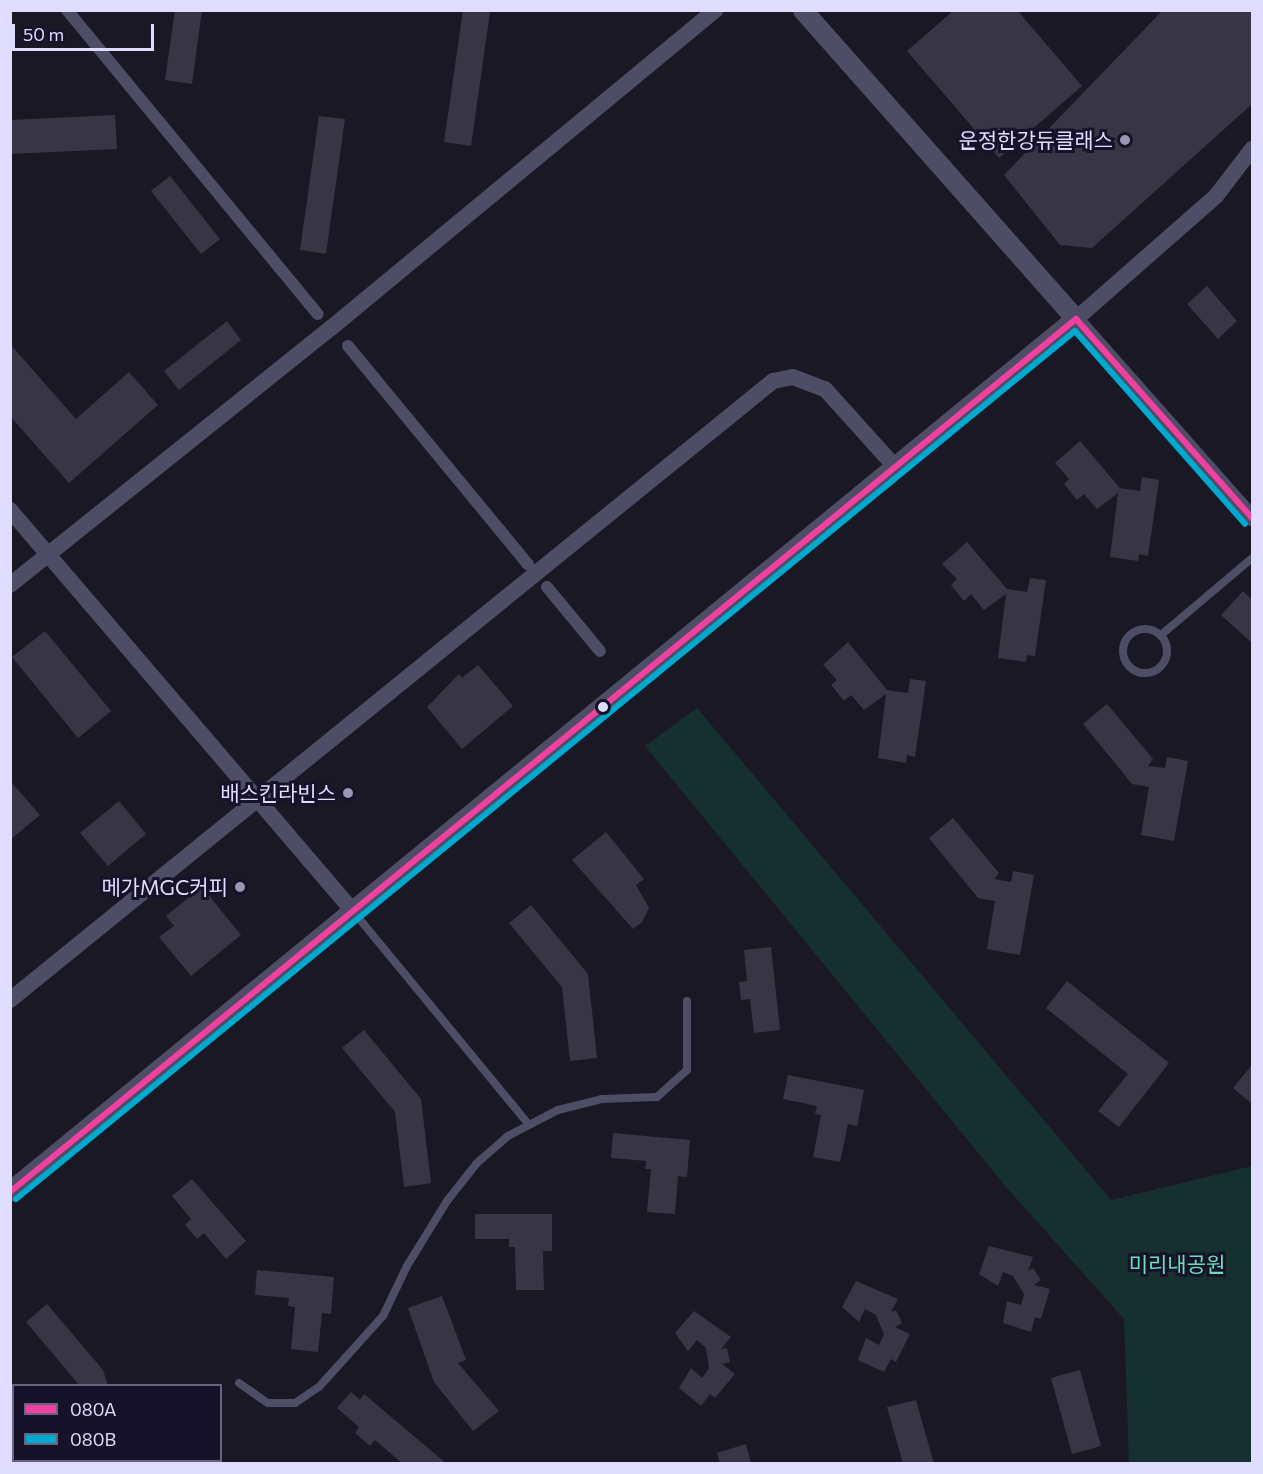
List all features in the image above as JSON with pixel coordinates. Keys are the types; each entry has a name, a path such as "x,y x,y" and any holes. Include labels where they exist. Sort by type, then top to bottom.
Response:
{"street":[{"path":"67,10 318,314"},
{"path":"10,585 715,10"},
{"path":"803,10 1252,518"},
{"path":"10,1192 352,910 897,469 1076,319 1216,196 1252,149"},
{"path":"348,346 528,564"},
{"path":"10,1000 259,801 773,381 793,377 825,389 897,469"},
{"path":"10,510 352,910"},
{"path":"547,587 600,651"}],"lane":[{"path":"1161,635 1252,558"},
{"path":"1148,629 1161,635 1167,656 1159,669 1144,673 1130,668 1123,656 1128,636 1148,629"},
{"path":"352,910 530,1125"},
{"path":"239,1383 268,1403 295,1403 319,1387 382,1316 407,1266 453,1193 477,1163 508,1136 558,1110 602,1099 657,1097 687,1070 687,1000"}],"green space":[{"name":"미리내공원","path":"697,708 1111,1200 1252,1166 1252,1463 1129,1463 1124,1319 1007,1188 645,746"}],"building":[{"path":"175,10 202,10 192,84 165,80"},
{"path":"463,10 490,12 471,146 444,142"},
{"path":"954,10 1017,10 1082,86 999,158 907,51"},
{"name":"운정한강듀클래스","path":"1163,10 1252,10 1252,104 1092,248 1060,245 1004,175"},
{"path":"115,115 117,149 10,154 10,120"},
{"path":"319,116 345,119 326,254 300,250"},
{"path":"170,176 220,239 201,254 151,191"},
{"path":"1207,286 1237,321 1218,339 1187,304"},
{"path":"227,321 241,340 179,390 164,371"},
{"path":"10,344 76,419 129,372 158,405 69,483 10,416"},
{"path":"1080,441 1120,488 1140,491 1142,477 1159,480 1148,556 1139,554 1138,561 1110,557 1118,493 1097,509 1084,494 1077,500 1064,484 1069,479 1055,463"},
{"path":"967,542 1007,589 1027,592 1030,578 1046,580 1035,656 1027,655 1026,662 998,658 1006,594 984,610 971,594 964,601 951,585 957,579 942,564"},
{"path":"1243,591 1252,600 1252,643 1221,615"},
{"path":"45,631 111,711 78,738 12,657"},
{"path":"848,642 887,690 908,693 910,679 926,681 915,757 907,755 906,763 878,758 886,694 864,710 851,695 844,701 831,685 837,680 823,665"},
{"path":"478,665 513,706 462,749 427,707 459,674 462,678"},
{"path":"1107,704 1153,759 1148,766 1165,768 1167,757 1188,761 1174,841 1141,835 1149,787 1132,784 1083,724"},
{"path":"12,783 40,815 10,840 10,784"},
{"path":"119,801 146,834 108,866 80,833"},
{"path":"953,818 999,873 994,879 1011,882 1013,871 1034,875 1020,955 987,949 995,901 978,898 929,838"},
{"path":"606,832 644,879 636,885 649,908 642,922 633,929 572,860"},
{"path":"202,887 241,935 191,976 159,937 174,926 166,916"},
{"path":"531,905 588,974 597,1058 570,1061 562,987 509,923"},
{"path":"771,947 780,1030 754,1033 750,999 741,1000 739,982 747,981 744,950"},
{"path":"1067,981 1169,1063 1119,1127 1098,1111 1128,1074 1046,1008"},
{"path":"364,1030 421,1099 431,1183 404,1187 395,1112 342,1048"},
{"path":"1252,1065 1252,1104 1233,1088"},
{"path":"788,1075 864,1090 857,1126 848,1124 840,1162 813,1157 821,1115 815,1114 817,1106 783,1099"},
{"path":"613,1133 690,1140 687,1177 678,1176 675,1214 647,1212 651,1169 645,1169 646,1161 611,1158"},
{"path":"192,1179 246,1241 226,1259 204,1233 197,1239 185,1225 191,1219 172,1196"},
{"path":"475,1214 552,1214 552,1251 543,1251 544,1290 516,1290 515,1247 509,1247 509,1239 475,1239"},
{"path":"989,1246 1033,1257 1028,1271 1033,1268 1041,1280 1034,1285 1050,1289 1041,1319 1035,1317 1031,1332 1003,1323 1007,1301 1021,1305 1024,1294 1013,1276 1003,1272 998,1286 979,1274"},
{"path":"257,1270 334,1277 331,1314 322,1313 318,1352 291,1349 295,1307 288,1306 289,1298 255,1295"},
{"path":"856,1281 898,1299 891,1312 896,1310 902,1323 895,1327 910,1334 896,1362 891,1359 884,1372 858,1360 866,1338 879,1345 884,1334 876,1315 865,1309 859,1322 842,1307"},
{"path":"442,1296 466,1360 458,1363 499,1411 473,1431 434,1382 408,1308"},
{"path":"47,1304 103,1370 107,1384 78,1384 26,1322"},
{"path":"694,1311 731,1337 721,1349 727,1348 730,1362 722,1364 735,1374 715,1398 710,1394 701,1406 679,1388 691,1368 702,1378 709,1368 706,1348 697,1340 688,1351 675,1333"},
{"path":"1080,1370 1101,1446 1072,1454 1051,1378"},
{"path":"351,1392 360,1400 364,1394 447,1464 403,1464 375,1440 370,1446 355,1433 359,1427 337,1408"},
{"path":"916,1400 934,1464 903,1464 887,1407"},
{"path":"746,1444 751,1464 720,1464 717,1453"}],"transit line":[{"name":"080A","path":"10,1192 1076,319 1252,518"},
{"name":"080B","path":"16,1199 1075,331 1245,524"}],"place":[{"name":"운정한강듀클래스","path":"1125,140"},
{"name":"배스킨라빈스","path":"348,793"},
{"name":"메가MGC커피","path":"240,887"}]}
